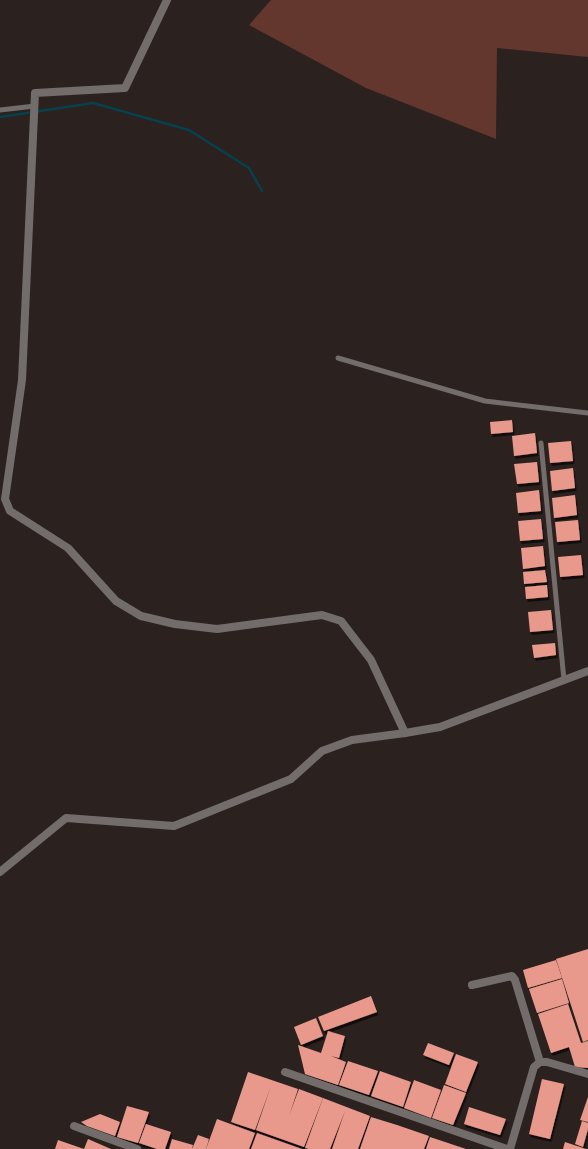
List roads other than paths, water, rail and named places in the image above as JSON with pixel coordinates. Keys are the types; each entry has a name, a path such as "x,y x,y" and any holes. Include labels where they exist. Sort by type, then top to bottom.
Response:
{"street":[{"path":"167,0 125,88 35,93 22,380 5,499 10,512 68,548 116,601 141,616 175,624 217,629 322,615 341,621 371,660 406,733"},
{"path":"0,872 66,818 174,826 291,779 322,751 352,740 440,727 588,671"},
{"path":"472,985 512,976 515,980 540,1062"},
{"path":"285,1072 508,1149 534,1066 540,1062 547,1062 588,1074"},
{"path":"74,1126 137,1149"}],"lane":[{"path":"0,110 34,106"},
{"path":"338,358 485,401 588,414"},
{"path":"541,443 564,680"}],"waterway":[{"path":"0,117 93,103 189,130 249,168 262,191"}]}
